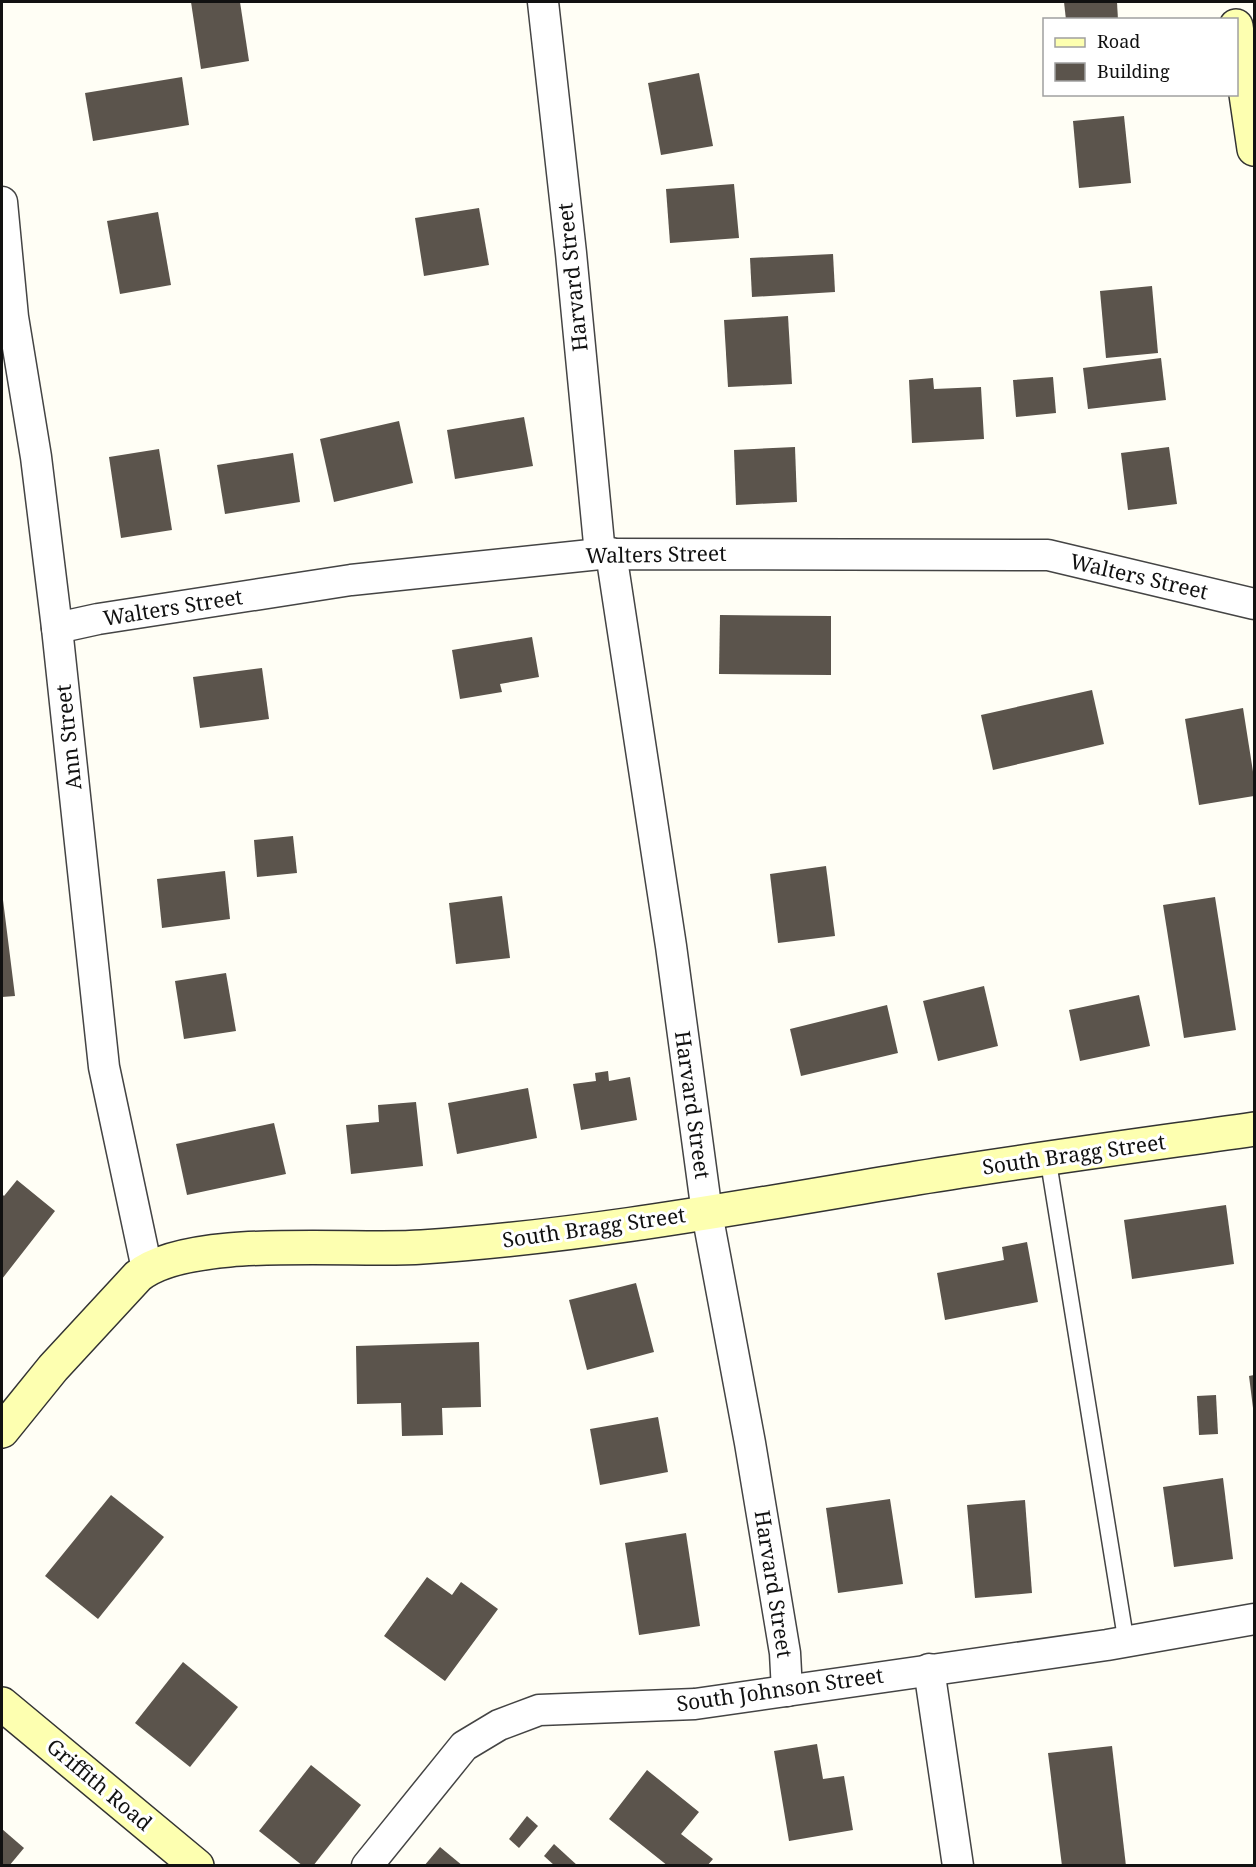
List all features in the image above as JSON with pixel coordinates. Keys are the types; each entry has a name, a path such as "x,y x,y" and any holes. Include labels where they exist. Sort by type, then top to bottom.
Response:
{"street":[{"name":"Harvard Street","path":"543,2 606,554 671,946 707,1213 750,1443 785,1653 787,1691"},
{"path":"1233,2 1236,18"},
{"path":"1238,40 1254,149"},
{"name":"Ann Street","path":"2,202 13,317 11,359 36,457 57,628 104,1067 147,1269"},
{"name":"Walters Street","path":"57,628 98,619 351,580 606,554 1048,555 1254,604"},
{"name":"South Bragg Street","path":"2,1431 53,1368 147,1269 175,1258 236,1249 418,1248 541,1238 1254,1129"},
{"name":"South Johnson Street","path":"367,1866 464,1746 499,1725 539,1710 695,1704 1126,1641 1254,1619"},
{"path":"928,1669 958,1866"},
{"name":"Griffith Road","path":"2,1704 197,1866"}],"lane":[{"path":"1048,1159 1126,1641"}],"building":[{"path":"191,2 240,2 249,61 201,69"},
{"path":"1064,2 1117,2 1118,18 1066,18"},
{"path":"699,73 713,146 661,155 648,83"},
{"path":"182,77 189,125 93,141 85,93"},
{"path":"1124,116 1131,183 1079,188 1073,121"},
{"path":"734,184 739,238 670,243 666,189"},
{"path":"479,208 489,265 424,276 415,218"},
{"path":"158,212 171,285 120,294 107,221"},
{"path":"833,254 835,292 752,297 750,258"},
{"path":"1152,286 1158,353 1106,358 1100,291"},
{"path":"788,316 792,384 728,387 724,320"},
{"path":"1161,358 1166,400 1088,409 1083,368"},
{"path":"1053,377 1056,413 1016,417 1013,380"},
{"path":"933,378 934,389 981,387 984,439 912,443 909,380"},
{"path":"524,417 533,466 455,479 447,430"},
{"path":"399,421 413,483 334,502 320,439"},
{"path":"795,447 797,502 736,505 734,450"},
{"path":"1169,447 1177,504 1128,510 1121,453"},
{"path":"159,449 172,530 121,538 109,457"},
{"path":"293,453 300,502 225,514 217,465"},
{"path":"720,615 831,616 831,675 719,674"},
{"path":"532,637 539,677 500,684 502,692 460,699 452,650"},
{"path":"262,668 269,719 200,728 193,677"},
{"path":"1092,690 1104,744 993,770 981,715"},
{"path":"1243,708 1254,778 1254,796 1199,805 1185,719"},
{"path":"293,836 297,873 257,877 254,840"},
{"path":"826,866 835,936 778,943 770,874"},
{"path":"225,871 230,919 162,928 157,879"},
{"path":"2,892 15,996 2,997"},
{"path":"502,896 510,958 456,964 449,903"},
{"path":"1215,897 1236,1030 1184,1038 1163,905"},
{"path":"226,973 236,1031 184,1039 175,981"},
{"path":"984,986 998,1046 938,1061 923,1001"},
{"path":"1139,995 1150,1046 1080,1061 1069,1010"},
{"path":"887,1005 898,1053 801,1076 790,1029"},
{"path":"608,1071 609,1081 630,1077 637,1120 581,1130 573,1084 596,1081 595,1073"},
{"path":"528,1088 537,1138 457,1154 448,1103"},
{"path":"416,1102 423,1166 351,1174 346,1125 379,1122 378,1105"},
{"path":"274,1123 286,1174 187,1195 176,1144"},
{"path":"17,1180 55,1211 2,1279 2,1194 4,1196"},
{"path":"1226,1205 1234,1264 1132,1279 1124,1220"},
{"path":"1027,1242 1038,1302 945,1320 937,1273 1004,1260 1002,1247"},
{"path":"636,1283 654,1352 587,1370 569,1300"},
{"path":"479,1342 481,1407 442,1408 443,1435 402,1436 401,1403 357,1404 356,1346"},
{"path":"1254,1375 1254,1407 1253,1408 1249,1376"},
{"path":"1216,1395 1218,1434 1199,1435 1197,1396"},
{"path":"658,1417 668,1472 600,1485 590,1429"},
{"path":"1223,1478 1233,1559 1174,1567 1163,1487"},
{"path":"111,1495 164,1537 98,1619 45,1576"},
{"path":"890,1499 903,1584 838,1593 826,1508"},
{"path":"1025,1500 1032,1593 975,1598 967,1505"},
{"path":"686,1533 700,1626 639,1635 625,1543"},
{"path":"427,1577 452,1595 461,1582 498,1609 445,1681 384,1636"},
{"path":"183,1662 238,1707 190,1767 135,1723"},
{"path":"817,1744 823,1779 844,1776 853,1830 789,1841 774,1751"},
{"path":"1112,1746 1126,1866 1062,1866 1048,1753"},
{"path":"311,1765 361,1805 313,1866 303,1866 259,1831"},
{"path":"647,1770 699,1812 681,1834 713,1859 707,1866 668,1866 609,1819"},
{"path":"527,1816 538,1826 519,1848 509,1839"},
{"path":"2,1829 24,1848 9,1866 2,1866"},
{"path":"554,1844 578,1866 555,1866 544,1856"},
{"path":"440,1847 463,1866 424,1866"}]}
